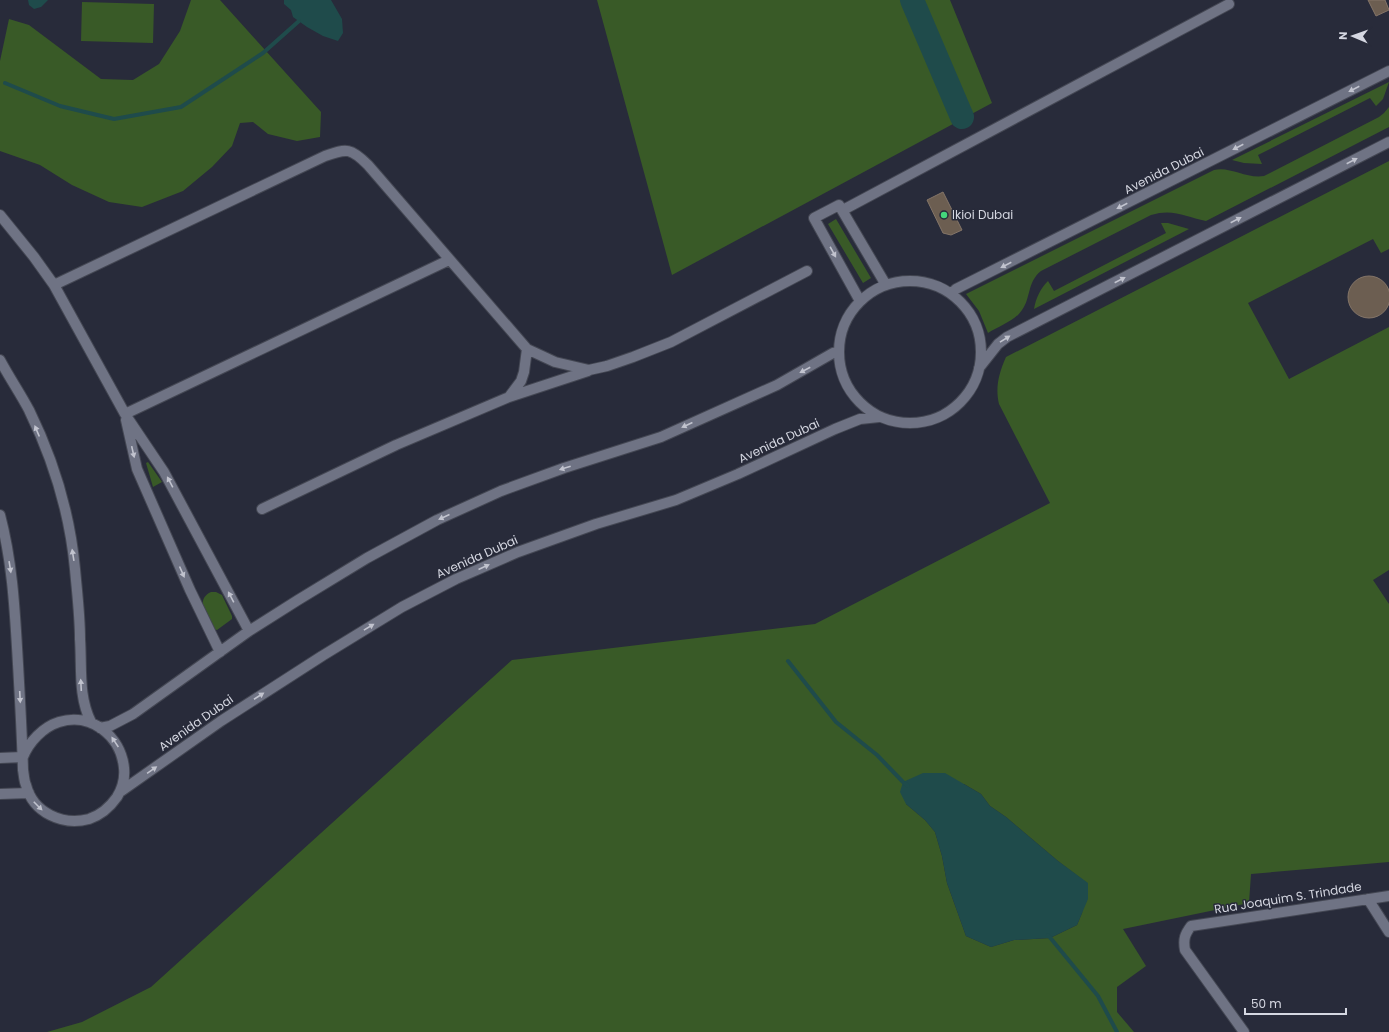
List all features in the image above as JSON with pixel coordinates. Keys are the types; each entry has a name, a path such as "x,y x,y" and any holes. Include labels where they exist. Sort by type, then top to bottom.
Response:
{"street":[{"path":"842,210 1229,4"},
{"name":"Avenida Dubai","path":"951,294 956,289 1389,71"},
{"name":"Avenida Dubai","path":"979,368 998,344 1007,337 1389,142"},
{"path":"54,285 324,156 338,151 350,150 357,154 368,165 527,349 555,362 589,370"},
{"path":"860,301 814,218 839,205 886,285"},
{"path":"0,215 54,285 125,414 161,467 249,632"},
{"path":"125,414 449,260"},
{"path":"262,509 396,445 509,397 633,357 671,342 807,271"},
{"name":"Avenida Dubai","path":"901,281 918,281 936,286 951,294 962,304 972,317 978,331 981,350 979,368 972,386 962,402 939,418 910,424 894,422 879,417 863,406 850,391 844,378 840,365 839,351 846,321 860,301 872,292 886,285 901,281"},
{"path":"509,397 521,381 525,367 527,349"},
{"path":"100,728 110,726 133,714 220,652 298,600 367,558 437,520 501,491 564,468 661,437 777,385 833,352 839,351"},
{"path":"0,360 28,410 50,461 67,521 75,568 82,697 85,711 91,722"},
{"path":"125,414 137,469 220,652"},
{"name":"Avenida Dubai","path":"120,792 221,721 322,656 402,607 456,579 525,549 596,524 676,500 860,419 879,417"},
{"name":"Avenida Dubai","path":"0,515 5,533 12,579 23,757 26,786 29,793 33,800 45,813 61,820 79,821 96,817 110,807 120,792 124,775 123,758 116,742 105,730 91,722 75,720 59,722 45,729 33,740 23,757"},
{"path":"0,758 23,757"},
{"path":"0,794 29,793"},
{"name":"Rua Joaquim S. Trindade","path":"1244,1032 1185,950 1184,941 1186,933 1191,926 1389,896"},
{"path":"1368,899 1389,932"}],"green space":[{"path":"191,0 220,0 321,112 320,137 297,141 268,134 253,122 240,123 232,146 212,167 183,191 142,207 109,202 72,185 40,165 0,151 0,61 9,19 29,25 101,79 133,80 159,64 180,31"},
{"path":"597,0 950,0 992,103 672,275"},
{"path":"82,2 154,4 153,43 81,41"},
{"path":"1389,82 1383,99 1376,106 1370,98 1258,155 1262,164 1244,163 1232,160"},
{"path":"1389,107 1389,127 1206,221 1166,212 1151,215 1041,271 1033,280 1025,305 1019,314 988,333 979,311 966,294 1214,170 1220,169 1251,176 1264,176 1379,117"},
{"path":"1389,161 1389,249 1381,253 1373,239 1248,303 1289,379 1389,327 1389,570 1373,580 1389,604 1389,862 1251,874 1249,903 1123,929 1146,966 1117,987 1117,1012 1134,1032 47,1032 82,1022 151,987 512,660 815,624 1050,503 999,404 997,392 998,380 1006,357","holes":["964,784 981,794 990,806 1006,817 1058,861 1087,883 1082,913 1077,925 1050,938 1014,940 991,947 966,936 947,883 942,856 935,832 925,820 906,804"]},
{"path":"836,219 871,278 863,283 828,224"},
{"path":"1161,223 1168,223 1189,229 1034,309 1039,294 1048,281 1054,291 1166,233"},
{"path":"148,462 162,482 153,487 146,463"},
{"path":"211,592 216,592 222,595 232,616 232,619 217,630 213,629 203,604 203,599"}],"shaded area":[{"path":"28,0 48,0 41,7 34,9 29,5"},
{"path":"284,0 331,0 342,19 343,33 338,41 323,36 293,17 291,10 284,4"},
{"path":"923,773 945,773 981,794 990,806 1006,817 1058,861 1088,883 1088,899 1077,925 1050,938 1014,940 991,947 966,936 947,883 942,856 935,832 925,820 906,804 900,792 903,782"}],"building":[{"path":"1368,0 1385,0 1389,10 1376,16"},
{"name":"Ikioi Dubai","path":"943,192 962,230 951,235 943,233 927,200"},
{"path":"1365,276 1373,276 1381,279 1387,285 1390,297 1387,309 1381,315 1373,318 1365,318 1357,315 1351,309 1348,301 1348,293 1351,285 1357,279"}],"waterway":[{"path":"912,0 962,117"},
{"path":"5,83 60,106 114,119 181,107 263,53 299,21"},
{"path":"788,661 836,722 877,755 908,786"},
{"path":"1048,935 1098,996 1117,1032"}],"place":[{"name":"Ikioi Dubai","path":"944,215"}]}
